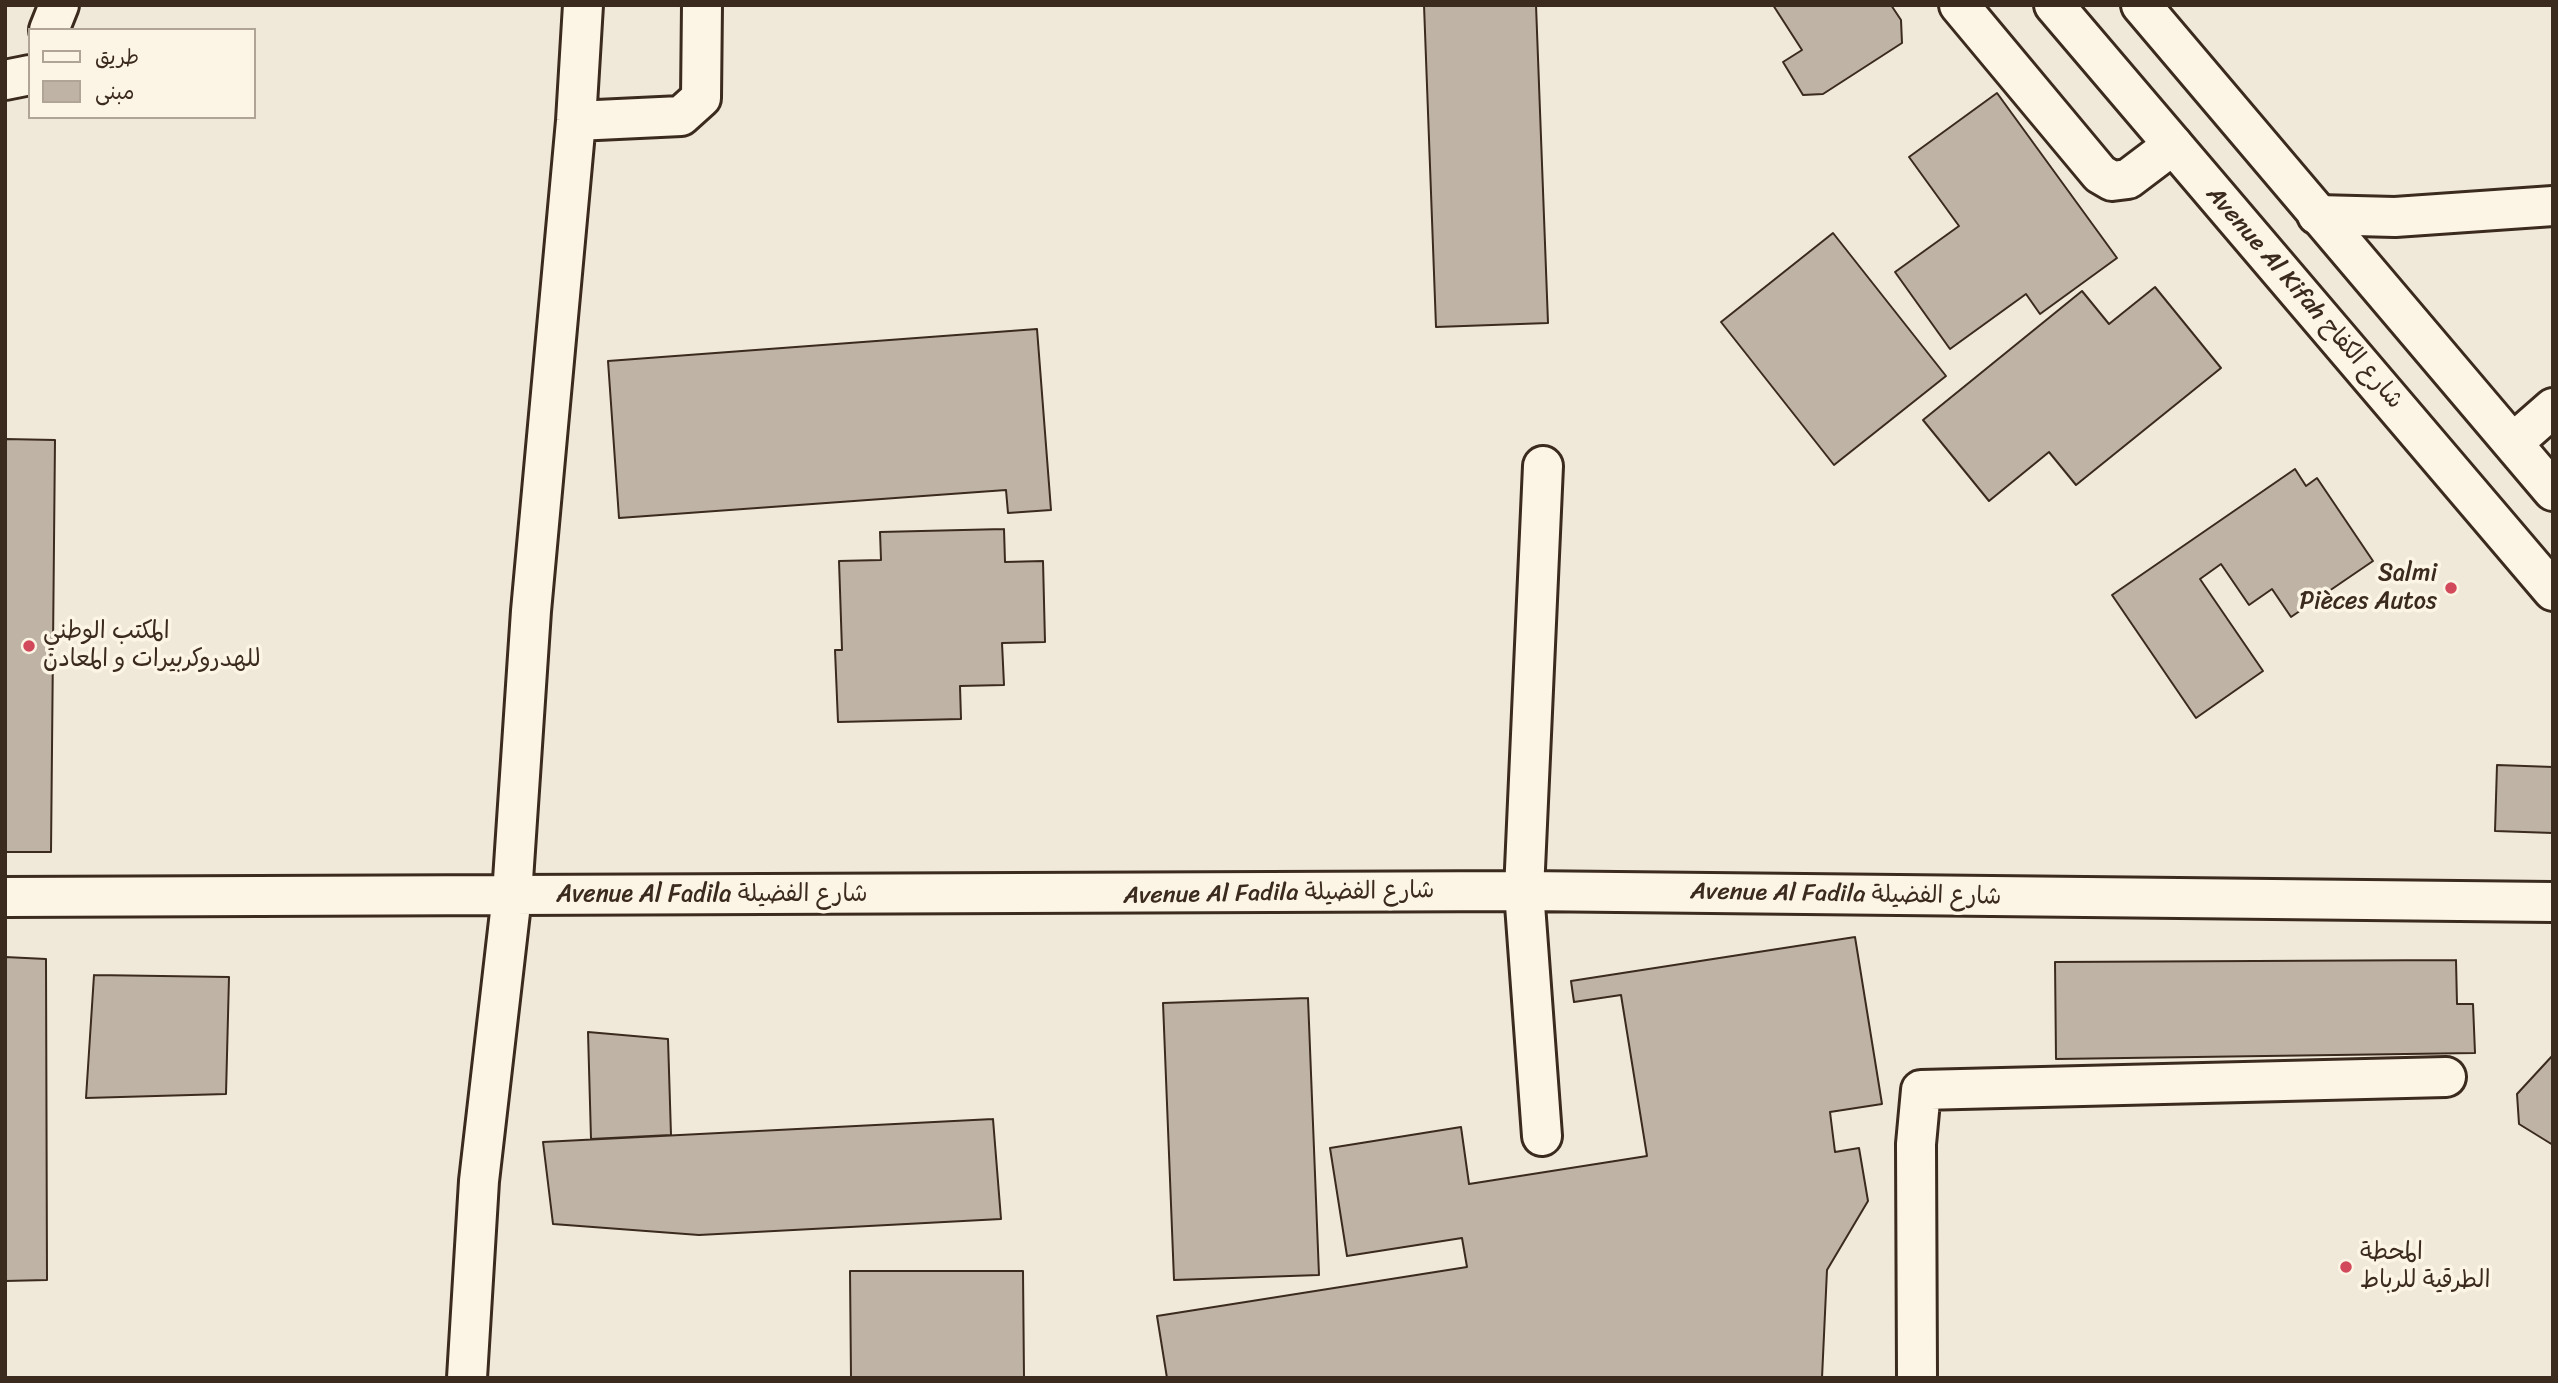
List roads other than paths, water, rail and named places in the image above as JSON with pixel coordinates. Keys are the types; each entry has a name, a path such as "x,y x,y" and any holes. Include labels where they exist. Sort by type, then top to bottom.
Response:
{"street":[{"path":"50,28 59,5"},
{"path":"467,1378 479,1181 512,895 531,611 576,121 583,5"},
{"path":"576,121 681,116 701,98 702,5"},
{"path":"1959,5 2100,174 2112,181 2128,179 2173,145"},
{"name":"Avenue Al Kifah شارع الكفاح","path":"2054,5 2553,591"},
{"path":"2141,5 2553,491"},
{"path":"5,80 28,75"},
{"path":"2317,215 2395,217 2553,206"},
{"path":"2512,443 2553,408"},
{"path":"1542,1136 1524,891 1543,466"},
{"name":"Avenue Al Fadila شارع الفضيلة","path":"5,897 1114,895 1524,891 2553,902"},
{"path":"1917,1378 1916,1144 1921,1090 2446,1077"}],"place":[{"name":"Salmi Pièces Autos","path":"2451,588"},
{"name":"المكتب الوطني للهدروكربيرات و المعادن","path":"29,646"},
{"name":"المحطة الطرقية للرباط","path":"2346,1267"}]}
